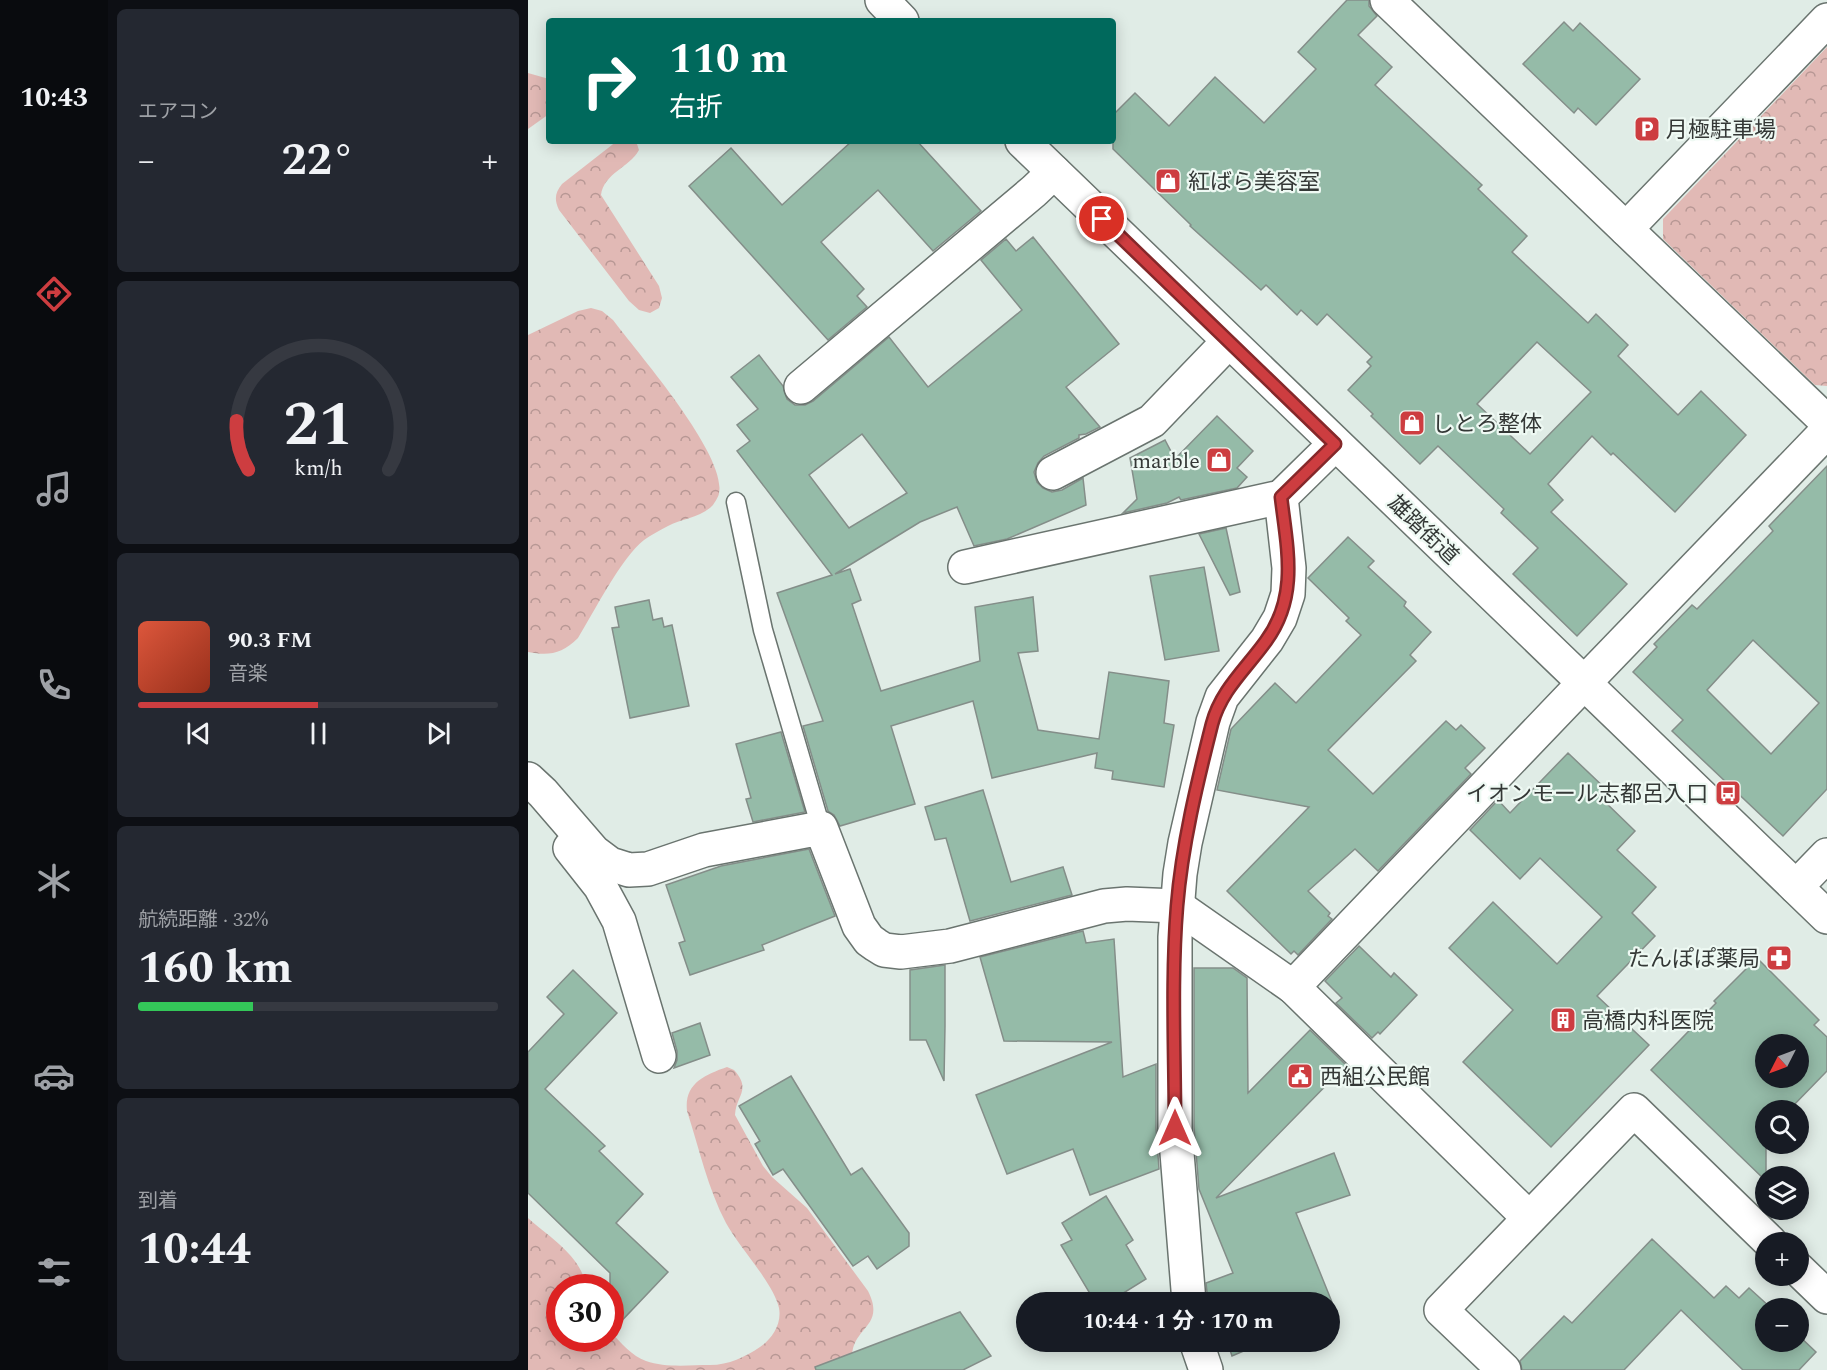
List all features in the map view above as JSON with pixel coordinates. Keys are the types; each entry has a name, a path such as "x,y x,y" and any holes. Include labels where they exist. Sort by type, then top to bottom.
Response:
{"street":[{"path":"882,0 899,18"},
{"path":"1387,0 1827,422"},
{"path":"1626,229 1827,20"},
{"name":"雄踏街道","path":"1025,144 1827,917"},
{"path":"801,387 1054,172"},
{"path":"1053,473 1152,421 1229,341"},
{"path":"1293,987 1827,431"},
{"path":"965,567 1281,497 1335,444"},
{"path":"1188,1292 1175,1128 1177,906 1185,843 1213,722 1222,697 1267,640 1280,618 1288,594 1289,568 1281,497"},
{"path":"528,779 555,806 594,852 610,864 629,870 648,869 712,848 821,828 860,926 869,940 884,950 901,952 950,946 1104,906 1127,904 1177,906 1293,987 1529,1218"},
{"path":"555,806 556,827 600,886 619,921 659,1056"},
{"path":"1796,887 1827,855"},
{"path":"1504,1370 1442,1310 1634,1110 1760,1232"},
{"path":"1809,1280 1827,1297"},
{"path":"1200,1352 1206,1370"}],"lane":[{"path":"736,502 763,630 821,828"}],"green space":[{"path":"1827,47 1827,386 1815,385 1663,239 1663,219"},
{"path":"528,73 546,78 546,116 528,129"},
{"path":"613,144 637,144 639,150 635,156 607,181 601,195 659,286 662,298 659,308 650,313 639,310 629,301 559,210 556,199 562,184"},
{"path":"591,308 602,311 613,320 678,404 709,454 718,476 719,494 708,509 662,529 635,548 617,572 578,638 566,648 542,654 528,652 528,335 578,311"},
{"path":"727,1067 734,1070 742,1083 742,1092 735,1115 763,1166 807,1208 868,1291 873,1303 873,1312 854,1346 852,1356 855,1370 528,1370 528,1218 563,1248 582,1274 546,1274 546,1352 624,1352 624,1346 641,1359 661,1365 717,1365 749,1354 772,1335 780,1314 776,1298 726,1223 709,1182 687,1111 687,1102 692,1087 711,1073"}],"building":[{"path":"1347,0 1369,0 1369,6 1377,16 1358,35 1392,67 1375,85 1482,185 1478,189 1527,236 1512,252 1588,323 1596,314 1628,345 1618,356 1678,415 1701,391 1746,435 1675,512 1592,436 1548,484 1563,500 1551,512 1627,584 1577,636 1513,574 1538,548 1501,513 1504,509 1438,446 1420,464 1348,390 1371,366 1367,362 1372,357 1327,314 1317,325 1301,310 1297,315 1266,285 1261,290 1190,226 1113,149 1113,144 1116,144 1116,112 1135,93 1169,126 1215,77 1264,123 1316,69 1298,52","holes":["1537,342 1591,392 1530,454 1477,404"]},
{"path":"1564,22 1573,31 1580,23 1640,79 1596,125 1578,108 1574,113 1523,64"},
{"path":"849,144 920,144 981,211 933,251 878,190 821,242 864,289 857,296 867,307 828,340 689,186 731,148 782,205"},
{"path":"1033,237 1119,344 1066,387 1100,427 1079,435 1079,438 1044,456 1034,472 1037,482 1052,492 1062,490 1083,478 1086,505 1007,539 974,546 957,507 920,522 835,574 850,569 861,600 852,604 881,691 980,661 975,607 1033,597 1038,651 1018,653 1038,730 1099,739 1109,672 1169,681 1164,723 1174,725 1164,787 1112,779 1113,771 1095,768 1097,753 992,778 973,701 891,726 915,804 840,826 834,815 828,811 803,726 823,721 777,593 832,575 737,451 750,441 737,425 758,409 731,377 759,355 783,386 787,399 795,405 805,405 813,401 889,337 928,387 1022,310 981,260 1006,239 1016,251","holes":["862,434 907,493 849,528 809,475"]},
{"path":"1217,416 1253,451 1237,468 1247,477 1237,488 1181,500 1179,497 1167,503 1123,513 1137,499 1130,458 1165,440 1175,459"},
{"path":"1827,466 1827,789 1783,836 1672,731 1683,720 1633,672 1657,647 1654,644 1692,605 1697,609 1773,531 1769,526","holes":["1753,640 1819,703 1771,754 1707,690"]},
{"path":"1226,528 1240,592 1230,595 1199,534"},
{"path":"1348,537 1374,561 1368,567 1406,602 1404,606 1431,632 1410,655 1416,661 1328,750 1373,794 1446,721 1456,730 1461,725 1485,748 1465,768 1471,774 1378,871 1355,849 1308,891 1330,913 1328,916 1332,919 1298,955 1294,951 1291,954 1227,891 1309,807 1217,790 1231,729 1275,683 1296,703 1361,635 1346,621 1349,618 1308,578"},
{"path":"1204,567 1219,651 1165,660 1150,576"},
{"path":"649,600 653,620 662,618 664,627 672,625 689,706 630,718 612,628 619,627 615,607"},
{"path":"781,732 805,812 753,822 746,799 751,798 736,744"},
{"path":"1568,753 1609,792 1602,799 1635,831 1617,850 1656,887 1632,913 1655,936 1597,996 1649,1045 1551,1147 1463,1062 1513,1010 1449,948 1493,902 1557,964 1602,917 1540,858 1520,879 1470,830 1498,800 1510,813"},
{"path":"983,790 1011,882 1063,867 1072,895 970,921 946,838 935,840 925,807"},
{"path":"809,849 835,916 762,945 764,950 690,975 679,943 685,941 666,885 721,866"},
{"path":"1083,931 1086,943 1114,939 1123,1077 1156,1064 1156,1128 1159,1169 1090,1195 1073,1149 1007,1174 976,1095 1112,1042 1004,1041 980,957"},
{"path":"1359,946 1391,977 1394,973 1417,995 1380,1034 1378,1032 1372,1038 1336,1003 1342,998 1325,981"},
{"path":"1758,959 1819,1020 1814,1025 1827,1037 1827,1071 1799,1100 1755,1100 1755,1154 1766,1154 1766,1166 1755,1166 1755,1170 1651,1070"},
{"path":"945,965 944,1081 926,1040 910,1040 910,970"},
{"path":"1194,968 1233,968 1247,978 1248,1093 1310,1030 1346,1065 1216,1198 1334,1153 1350,1195 1296,1213 1328,1292 1207,1292 1206,1283 1233,1273 1199,1189 1194,1127"},
{"path":"573,970 617,1013 545,1089 605,1146 599,1151 643,1194 616,1223 668,1272 624,1318 624,1274 610,1274 528,1193 528,1052 564,1014 547,997"},
{"path":"700,1023 710,1055 674,1068 677,1051 672,1033"},
{"path":"791,1076 851,1175 862,1168 909,1233 909,1246 877,1269 868,1256 853,1266 783,1169 773,1175 755,1144 760,1141 739,1106"},
{"path":"1106,1196 1133,1240 1126,1245 1146,1279 1125,1292 1089,1292 1061,1245 1072,1240 1062,1223"},
{"path":"1652,1239 1714,1298 1726,1286 1739,1298 1749,1288 1760,1298 1755,1298 1755,1352 1809,1352 1809,1345 1816,1352 1799,1370 1743,1370 1681,1310 1624,1370 1522,1370 1520,1361 1564,1316 1572,1323"},
{"path":"960,1312 991,1356 963,1370 816,1370 815,1367"}],"place":[{"name":"月極駐車場","path":"1647,129"},
{"name":"紅ばら美容室","path":"1168,181"},
{"name":"しとろ整体","path":"1412,423"},
{"name":"marble","path":"1219,460"},
{"name":"イオンモール志都呂入口","path":"1728,793"},
{"name":"たんぽぽ薬局","path":"1779,958"},
{"name":"高橋内科医院","path":"1563,1020"},
{"name":"西組公民館","path":"1300,1076"}],"route":[{"path":"1102,219 1335,444 1281,497 1289,568 1288,594 1280,618 1267,640 1222,697 1213,722 1185,843 1177,906 1175,1128"}]}
